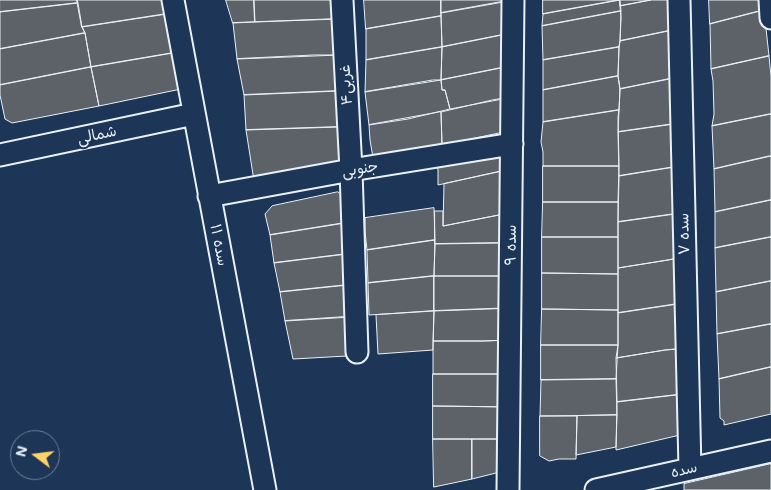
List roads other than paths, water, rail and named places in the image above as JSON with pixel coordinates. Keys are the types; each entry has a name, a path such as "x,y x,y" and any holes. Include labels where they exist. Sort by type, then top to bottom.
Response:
{"street":[{"name":"سده ۱۱","path":"173,0 265,490"},
{"name":"غربی۴","path":"342,0 351,170 357,352"},
{"name":"سده ۹","path":"508,490 513,0"},
{"name":"سده ۷","path":"679,0 690,469"},
{"path":"770,0 771,18"},
{"name":"شمالی","path":"0,156 194,114"},
{"name":"جنوبی","path":"209,196 351,170 512,144"},
{"name":"سده","path":"596,490 651,484 690,469 771,451"}]}
